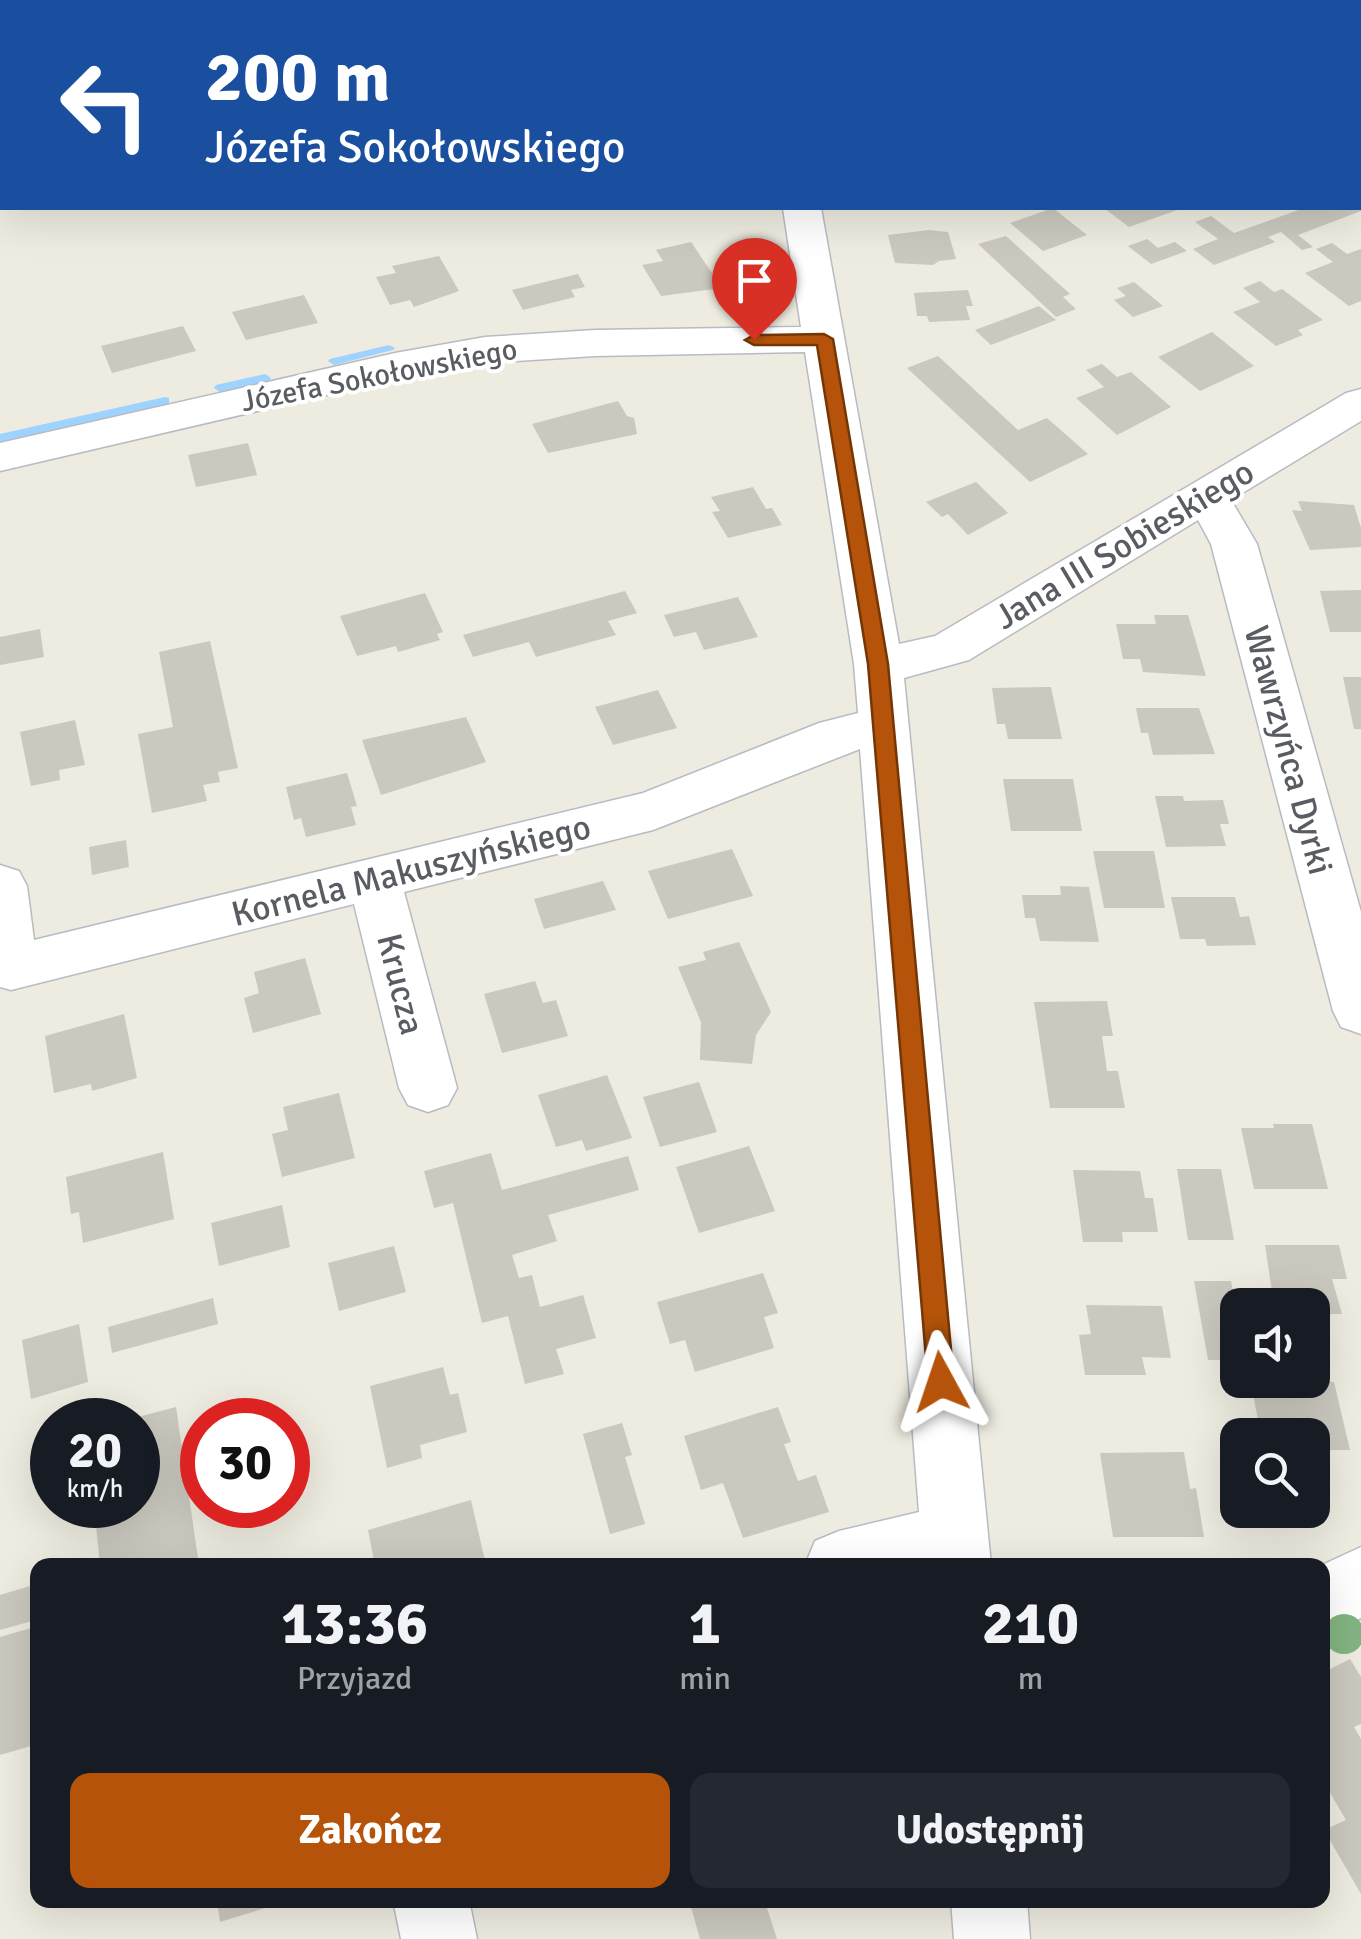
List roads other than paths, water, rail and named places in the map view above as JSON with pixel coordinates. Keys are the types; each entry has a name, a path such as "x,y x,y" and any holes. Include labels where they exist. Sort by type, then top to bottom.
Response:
{"street":[{"path":"802,210 878,664 956,1551 898,1558"},
{"name":"Józefa Sokołowskiego","path":"0,457 396,366 485,350 595,343 824,339"},
{"name":"Jana III Sobieskiego","path":"878,664 922,658 952,648 1361,402"},
{"name":"Wawrzyńca Dyrki","path":"1204,497 1234,544 1361,1011"},
{"name":"Kornela Makuszyńskiego","path":"0,886 5,969 652,810 837,736 884,726"},
{"name":"Krucza","path":"374,879 428,1088"},
{"path":"1330,1598 1361,1582"},
{"path":"433,1908 439,1939"},
{"path":"989,1908 992,1939"}],"waterway":[{"path":"334,361 389,348"},
{"path":"220,388 265,378"},
{"path":"0,438 165,401"}]}
